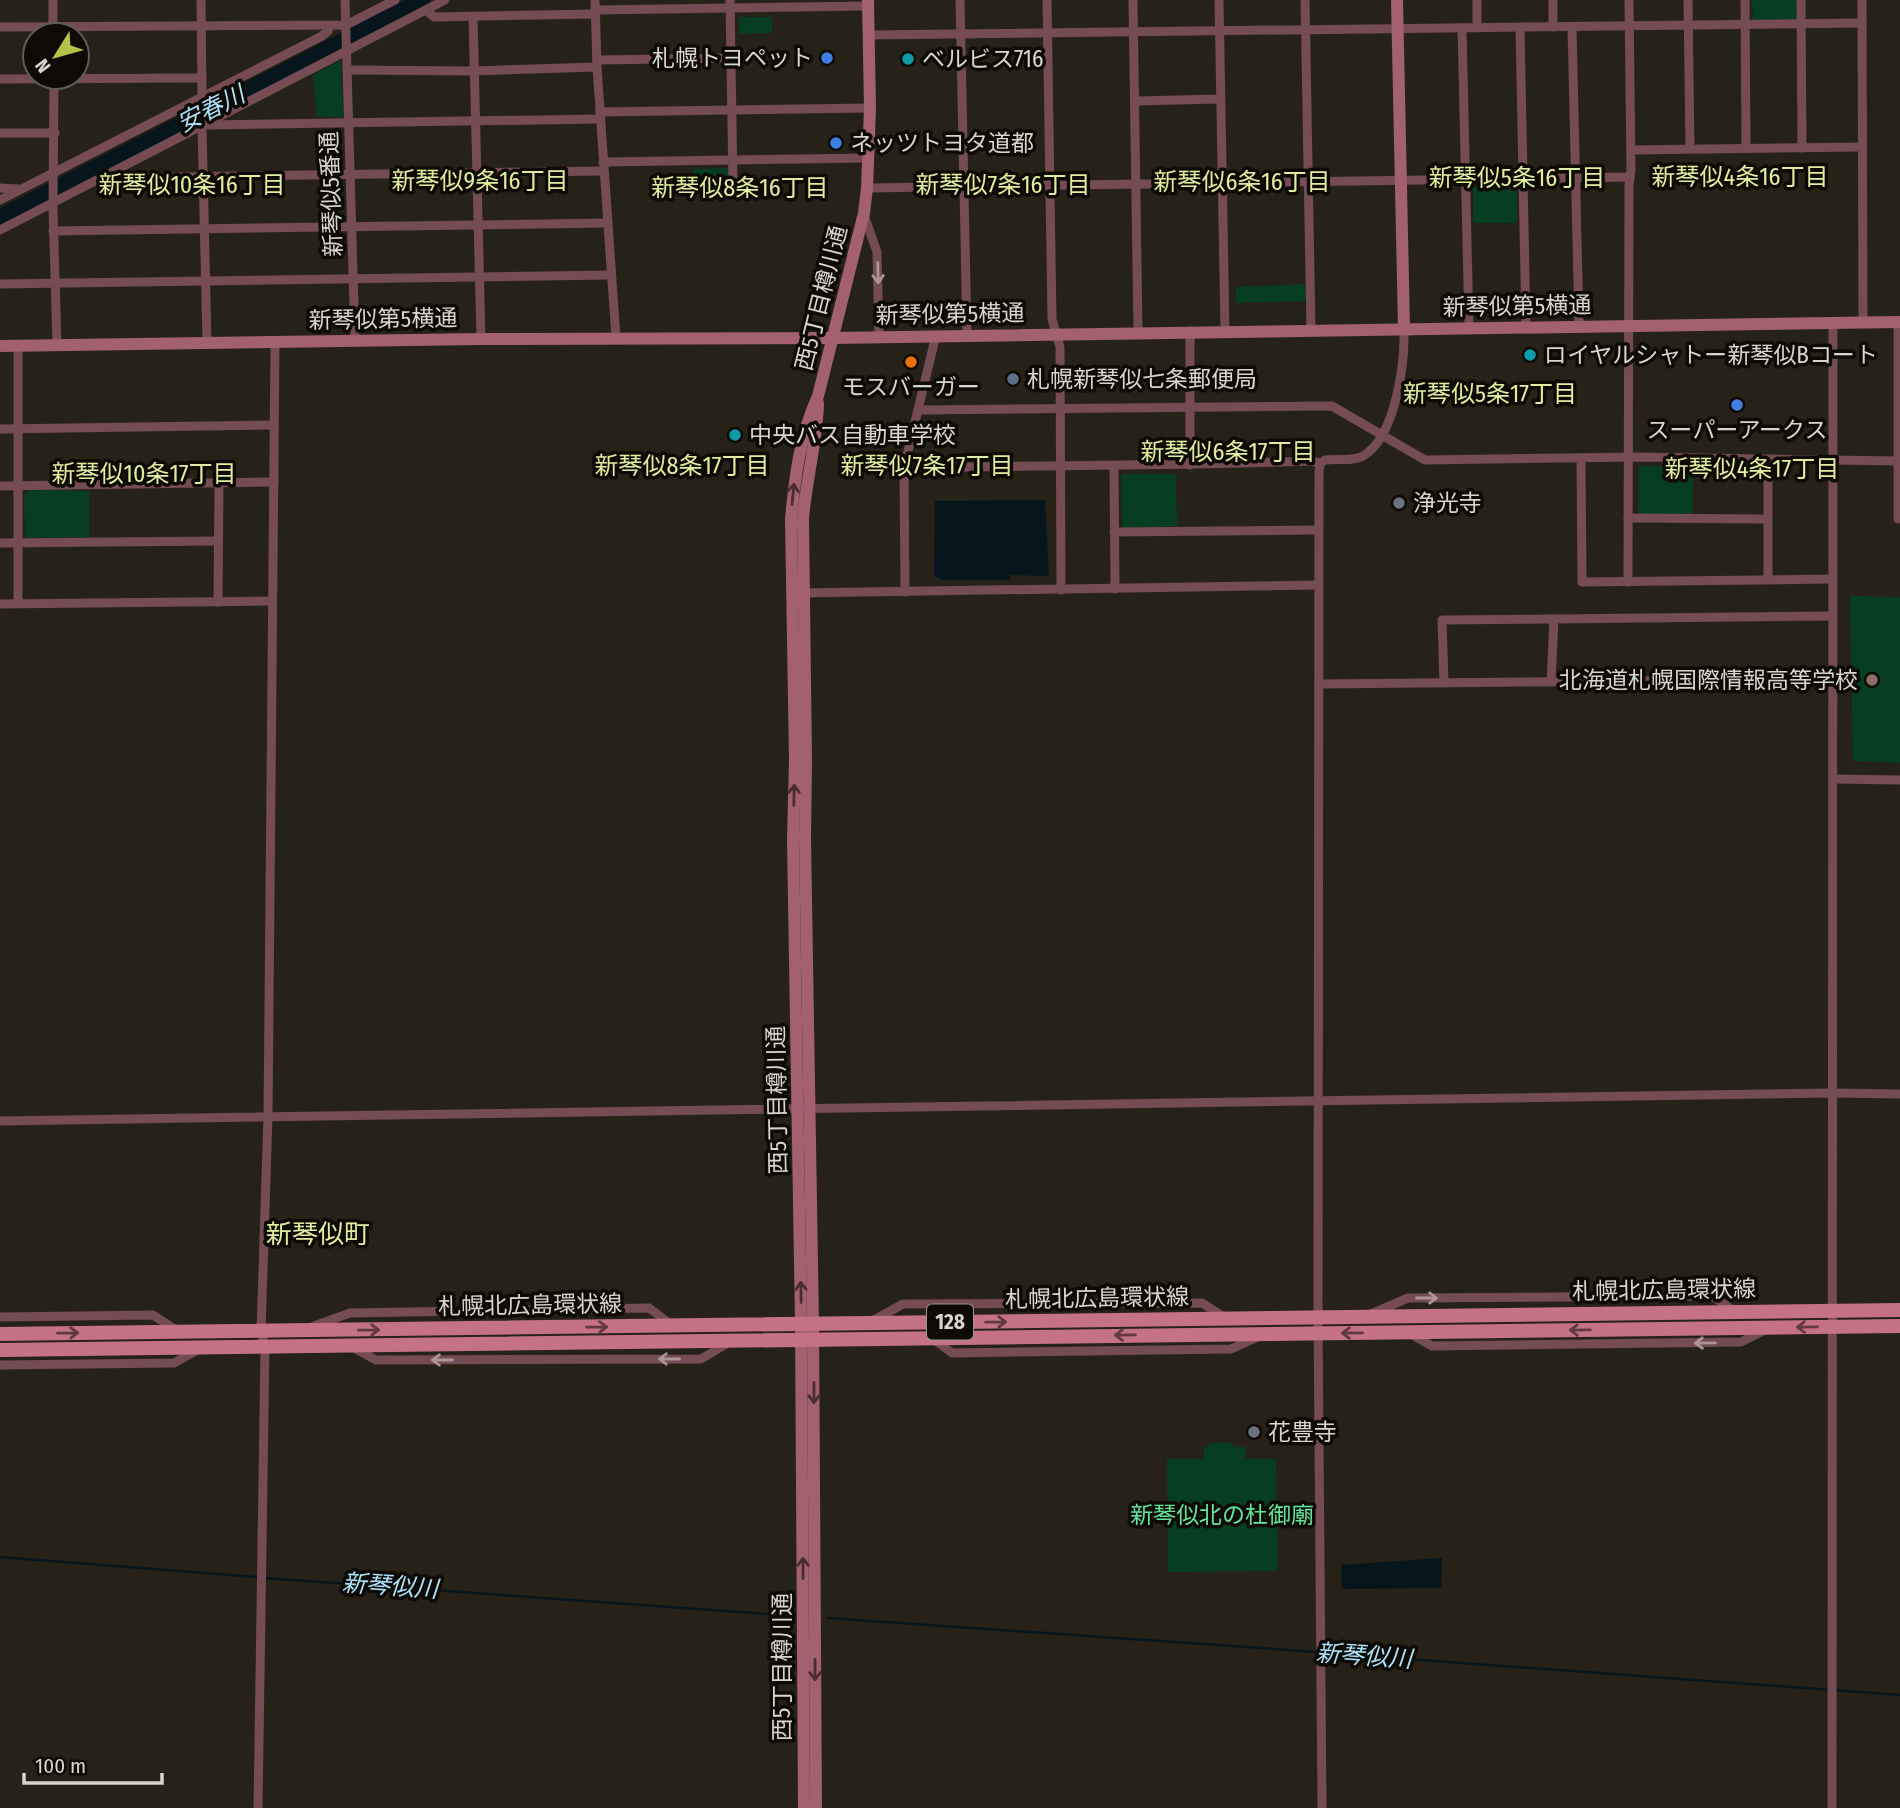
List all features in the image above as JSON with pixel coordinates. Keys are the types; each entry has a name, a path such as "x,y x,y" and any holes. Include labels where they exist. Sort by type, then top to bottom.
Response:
{"main road":[{"path":"1398,0 1404,328"},
{"name":"西5丁目樽川通","path":"816,1808 804,1109 806,761 798,593 806,484 817,427 818,396 867,188 870,108 868,3"},
{"name":"新琴似第5横通","path":"0,346 481,339 832,338 1899,322"},
{"name":"札幌北広島環状線","path":"0,1350 733,1340 867,1323 1900,1310"},
{"name":"札幌北広島環状線","path":"0,1334 673,1326 931,1338 1900,1326"},
{"name":"西5丁目樽川通","path":"804,1808 807,1331"}],"street":[{"path":"53,0 53,21"},
{"path":"201,0 202,96"},
{"path":"345,0 346,29"},
{"path":"91,30 330,25 346,29 395,0"},
{"path":"0,230 53,200 204,126 346,49 445,0"},
{"path":"960,0 967,335"},
{"path":"1047,0 1052,319 1060,347 1061,590"},
{"path":"1133,0 1138,332"},
{"path":"1219,0 1225,331"},
{"path":"1305,0 1311,330"},
{"path":"1476,0 1477,28"},
{"path":"1553,0 1553,27"},
{"path":"1628,582 1631,150 1629,0"},
{"path":"1688,0 1690,149"},
{"path":"1745,0 1746,148"},
{"path":"1801,0 1802,148"},
{"path":"1862,0 1863,321"},
{"path":"426,10 434,17 473,17 642,4 868,3"},
{"path":"730,4 733,185"},
{"path":"595,8 603,167 616,338"},
{"path":"473,17 472,71 476,121 475,172 481,339"},
{"path":"868,35 1862,23"},
{"path":"0,200 54,178 202,96 322,36 330,25"},
{"path":"0,27 21,29"},
{"path":"1520,27 1526,326"},
{"path":"1572,27 1578,326"},
{"path":"1462,28 1469,327"},
{"name":"新琴似5番通","path":"346,29 355,341"},
{"path":"346,70 472,71 731,58"},
{"path":"91,78 202,78"},
{"path":"0,79 21,79"},
{"path":"54,91 53,200 57,345"},
{"path":"1135,101 1220,99"},
{"path":"204,126 476,121 870,108"},
{"path":"204,126 207,342"},
{"path":"0,133 55,133"},
{"path":"1631,150 1862,147"},
{"path":"101,178 475,172 731,160 869,158"},
{"path":"867,188 1630,177"},
{"path":"0,188 22,189"},
{"path":"863,213 877,253 879,336"},
{"path":"54,231 608,223"},
{"path":"0,284 611,275"},
{"path":"1832,1808 1833,322"},
{"path":"1898,519 1899,322"},
{"path":"904,468 1061,464 1190,466 1310,461 1321,463 1328,459 1362,457 1370,451 1381,435 1396,400 1401,379 1404,328"},
{"path":"1190,331 1190,466"},
{"path":"905,592 904,468 936,335"},
{"path":"258,1808 265,1347 261,1331 268,1117 275,342"},
{"path":"18,345 18,603"},
{"path":"918,410 1332,406 1425,460 1630,457 1899,461"},
{"path":"0,429 274,425"},
{"path":"1581,458 1582,582 1833,579"},
{"path":"1768,458 1768,580"},
{"path":"1321,463 1318,530 1318,1318 1322,1808"},
{"path":"1114,466 1115,589"},
{"path":"0,486 274,482"},
{"path":"218,602 219,483"},
{"path":"1628,518 1767,519"},
{"path":"1114,532 1318,530"},
{"path":"0,544 218,541"},
{"path":"798,593 1318,585"},
{"path":"0,604 272,601"},
{"path":"1444,683 1442,620 1833,617"},
{"path":"1551,682 1554,619"},
{"path":"1319,684 1833,679"},
{"path":"1833,779 1900,780"},
{"path":"0,1121 1900,1094"},
{"path":"1880,1310 1900,1301"},
{"path":"0,1317 153,1315 179,1332"},
{"path":"0,1365 174,1363 202,1348"}],"green space":[{"path":"1752,0 1796,0 1796,19 1753,20"},
{"path":"739,17 772,17 772,33 739,34"},
{"path":"341,60 343,117 317,117 313,75"},
{"path":"728,168 729,187 694,188 693,169"},
{"path":"1473,187 1517,187 1517,223 1473,223"},
{"path":"1305,284 1306,301 1236,303 1236,287"},
{"path":"1639,466 1693,467 1693,514 1638,514"},
{"path":"1121,474 1176,474 1177,526 1122,528"},
{"path":"29,490 89,491 89,537 27,538 24,494"},
{"name":"北海道札幌国際情報高等学校","path":"1850,596 1900,597 1900,763 1853,761"},
{"name":"新琴似北の杜御廟","path":"1209,1443 1233,1443 1233,1447 1246,1447 1246,1459 1276,1459 1278,1571 1168,1572 1167,1459 1204,1459 1204,1447 1209,1446"}],"shaded area":[{"path":"1045,500 1049,576 1010,575 1010,580 942,580 934,576 935,501"},
{"path":"1442,1558 1441,1588 1342,1589 1341,1565"}],"waterway":[{"name":"安春川","path":"0,217 422,0"},
{"name":"新琴似川","path":"0,1557 257,1577"},
{"name":"新琴似川","path":"264,1578 781,1615"},
{"name":"新琴似川","path":"828,1618 1317,1652"},
{"name":"新琴似川","path":"1324,1653 1900,1695"}],"place":[{"name":"札幌トヨペット","path":"827,58"},
{"name":"ベルビス716","path":"908,59"},
{"name":"ネッツトヨタ道都","path":"836,143"},
{"name":"ロイヤルシャトー新琴似Bコート","path":"1530,355"},
{"name":"モスバーガー","path":"911,362"},
{"name":"札幌新琴似七条郵便局","path":"1013,379"},
{"name":"スーパーアークス","path":"1737,405"},
{"name":"中央バス自動車学校","path":"735,435"},
{"name":"浄光寺","path":"1399,503"},
{"name":"北海道札幌国際情報高等学校","path":"1872,680"},
{"name":"花豊寺","path":"1254,1432"}],"district":[{"name":"新琴似4条16丁目","path":"1740,177"},
{"name":"新琴似5条16丁目","path":"1517,178"},
{"name":"新琴似9条16丁目","path":"480,181"},
{"name":"新琴似6条16丁目","path":"1242,182"},
{"name":"新琴似10条16丁目","path":"192,185"},
{"name":"新琴似7条16丁目","path":"1003,185"},
{"name":"新琴似8条16丁目","path":"740,188"},
{"name":"新琴似5条17丁目","path":"1490,394"},
{"name":"新琴似6条17丁目","path":"1228,452"},
{"name":"新琴似8条17丁目","path":"682,466"},
{"name":"新琴似7条17丁目","path":"927,466"},
{"name":"新琴似4条17丁目","path":"1752,469"},
{"name":"新琴似10条17丁目","path":"144,474"},
{"name":"新琴似町","path":"318,1234"}]}
